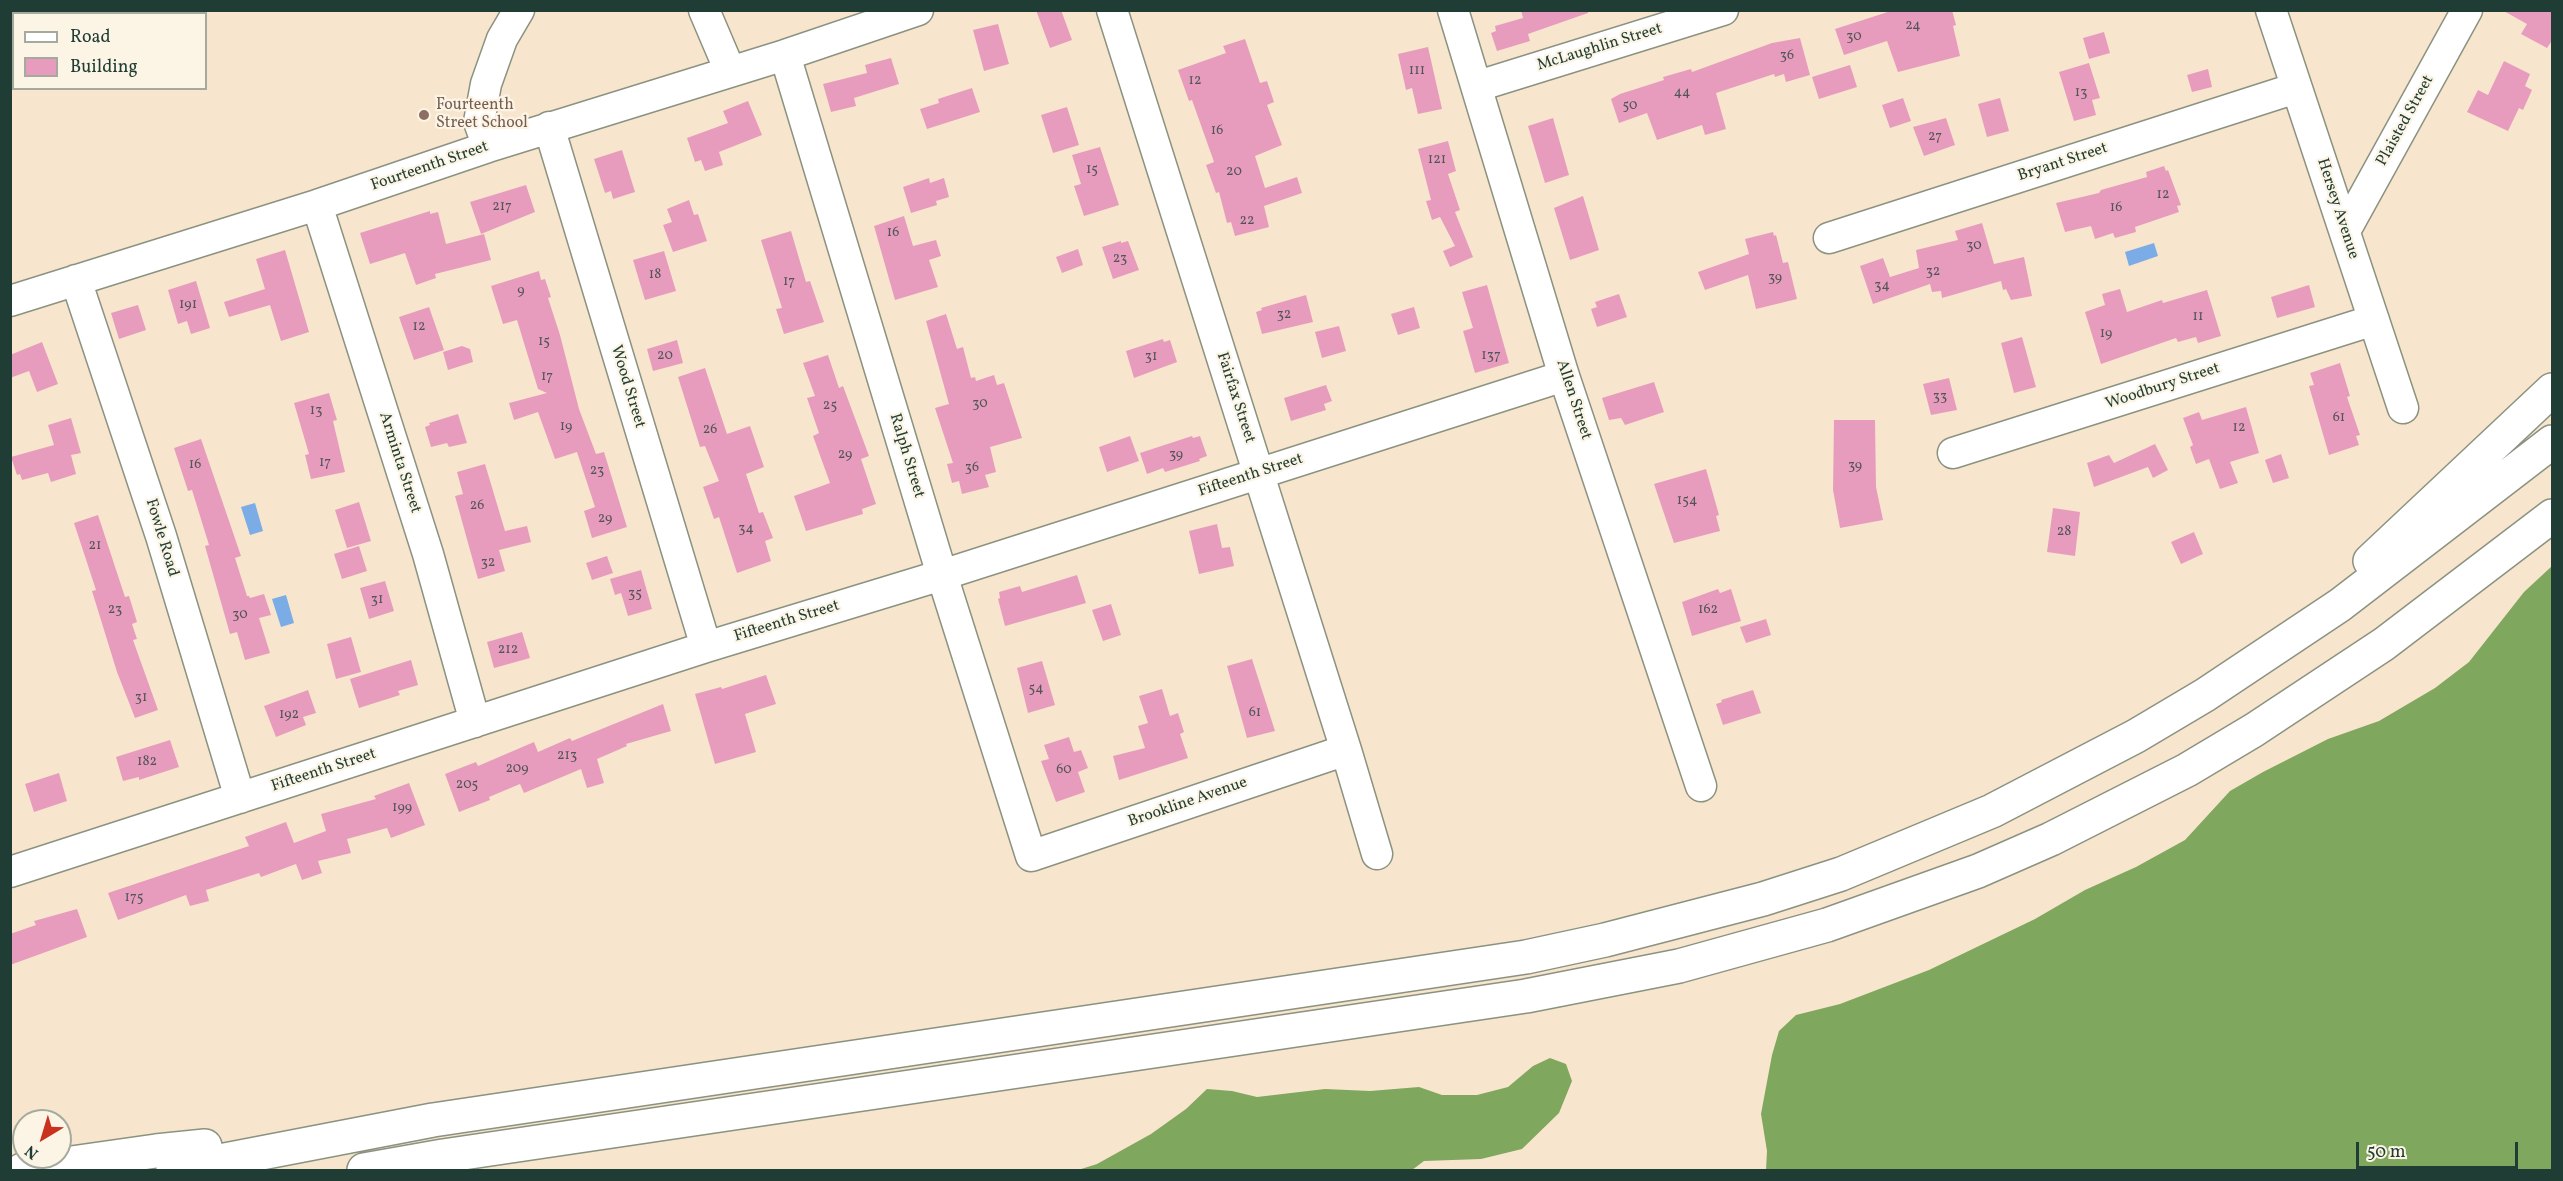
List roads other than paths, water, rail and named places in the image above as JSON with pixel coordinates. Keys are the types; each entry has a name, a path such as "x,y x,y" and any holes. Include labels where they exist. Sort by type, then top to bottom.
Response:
{"highway":[{"path":"2274,651 2553,390"},
{"path":"173,1170 445,1118 1526,957 1683,921 1841,874 1992,812 2136,736 2274,651 2406,557 2553,442"},
{"path":"364,1170 455,1154 1526,996 1679,966 1827,925 1978,871 2061,834 2187,770 2301,700 2384,644 2553,516"},
{"path":"22,1170 156,1151 353,1134"}],"street":[{"path":"488,147 479,122 486,84 502,39 519,10"},
{"path":"704,10 730,71"},
{"name":"Fourteenth Street","path":"10,301 318,205 488,147 785,55 918,10"},
{"name":"Fairfax Street","path":"1112,10 1377,854"},
{"name":"Allen Street","path":"1453,10 1478,86 1564,376 1701,786"},
{"name":"McLaughlin Street","path":"1478,86 1723,10"},
{"name":"Hersey Avenue","path":"2271,10 2403,408"},
{"name":"Plaisted Street","path":"2345,231 2467,10"},
{"name":"Ralph Street","path":"785,55 942,575 1031,856"},
{"name":"Bryant Street","path":"1829,238 2296,88"},
{"name":"Wood Street","path":"549,128 706,647"},
{"name":"Arminta Street","path":"318,205 428,554 475,722"},
{"name":"Fowle Road","path":"76,280 161,536 240,798"},
{"name":"Woodbury Street","path":"1953,453 2374,320"},
{"name":"Fifteenth Street","path":"10,872 706,647 942,575 1564,376"},
{"name":"Brookline Avenue","path":"1031,856 1346,750"}],"water":[{"path":"2154,243 2158,256 2129,266 2125,252"},
{"path":"255,503 263,531 250,535 241,507"},
{"path":"286,595 294,623 281,627 272,599"}],"place":[{"name":"Fourteenth Street School","path":"424,115"}]}
